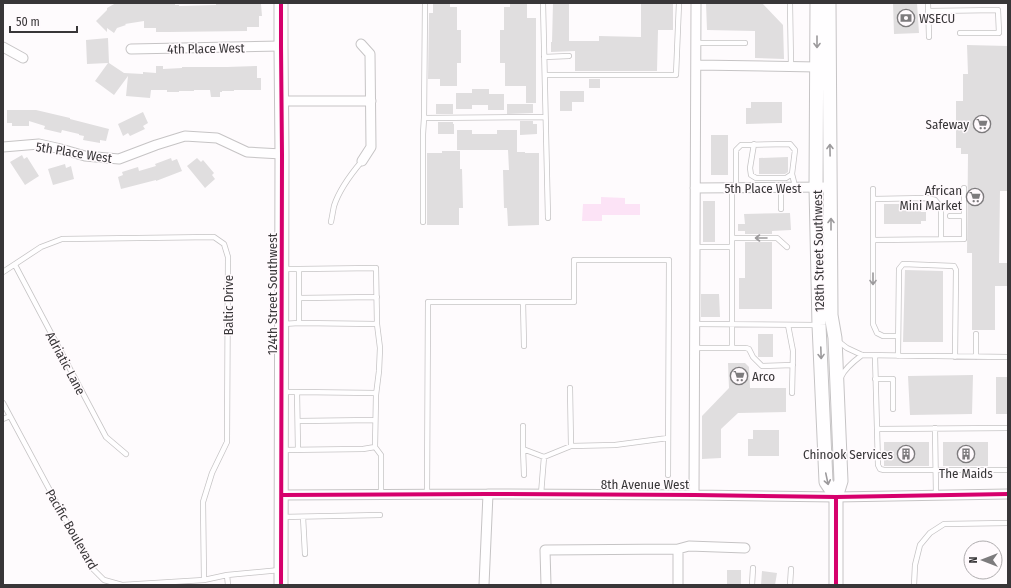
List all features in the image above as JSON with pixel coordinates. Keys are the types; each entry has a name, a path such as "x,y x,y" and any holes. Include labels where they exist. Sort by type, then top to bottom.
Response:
{"main road":[{"name":"124th Street Southwest","path":"281,3 281,585"},
{"name":"128th Street Southwest","path":"817,3 816,188 819,325 826,482 836,497"},
{"name":"128th Street Southwest","path":"830,3 831,315 835,338 841,481 836,497 836,585"}],"street":[{"path":"694,495 696,3"},
{"path":"361,44 370,54 371,101 371,147 362,161"},
{"name":"4th Place West","path":"132,49 281,46"},
{"path":"3,47 23,58"},
{"path":"696,65 817,67"},
{"path":"282,101 371,101"},
{"name":"5th Place West","path":"3,147 39,144 85,156 119,160 156,145 185,136 217,138 246,152 282,154"},
{"name":"5th Place West","path":"695,188 831,187"},
{"path":"484,585 488,494"},
{"name":"8th Avenue West","path":"282,495 541,494 836,497 1008,494"},
{"path":"546,585 545,550 678,549 689,546 745,548"},
{"path":"678,549 678,585"}],"lane":[{"path":"422,222 422,134 424,118 425,3"},
{"path":"543,3 548,218"},
{"path":"545,75 676,75 679,3"},
{"path":"790,3 790,67"},
{"path":"928,3 929,37"},
{"path":"960,33 998,33 998,3"},
{"path":"929,12 998,10"},
{"path":"696,43 745,44"},
{"path":"544,56 569,56"},
{"path":"424,118 545,117"},
{"path":"754,144 750,168 751,175 756,178 786,178 792,174"},
{"path":"732,348 732,238 736,150 741,145 790,144 795,150 792,174 794,188"},
{"path":"331,222 336,201 346,182 362,161"},
{"path":"781,188 781,209"},
{"path":"873,240 964,239 964,188"},
{"path":"873,189 873,324 877,333 884,336 898,336"},
{"path":"873,199 928,198 935,200 941,207 941,239"},
{"path":"950,216 964,216"},
{"name":"Baltic Drive","path":"15,265 41,247 62,239 214,237 224,244 228,257 227,442 212,473 203,502 204,580"},
{"path":"732,238 777,238 787,247"},
{"path":"695,247 732,247"},
{"path":"427,495 428,302 574,302 574,260 669,260 668,475"},
{"path":"898,356 899,270 903,264 954,266 956,270 955,357"},
{"path":"3,272 15,265"},
{"name":"Adriatic Lane","path":"15,265 106,437 126,454"},
{"path":"282,269 376,268 377,324 380,348 376,393 375,447 381,455 381,495"},
{"path":"299,269 299,323"},
{"path":"299,298 377,297"},
{"path":"523,302 524,346"},
{"path":"282,324 377,324"},
{"path":"695,324 819,325"},
{"path":"788,325 793,351 792,393"},
{"path":"976,334 976,357"},
{"path":"835,338 847,348 862,356 1008,357"},
{"path":"694,348 746,348 749,349 753,357 762,366 793,365"},
{"path":"837,384 843,372 855,360 862,356"},
{"path":"875,356 878,465 880,469 1008,470"},
{"path":"876,379 893,379 893,409"},
{"path":"570,388 571,446"},
{"path":"282,392 376,393"},
{"path":"297,392 298,450"},
{"name":"Pacific Boulevard","path":"3,403 90,567 104,580 122,585 204,580 227,575 282,569"},
{"path":"3,419 10,416"},
{"path":"298,421 375,420"},
{"path":"523,426 524,475"},
{"path":"935,428 936,495"},
{"path":"877,429 1008,428"},
{"path":"523,449 544,457 571,446 614,445 668,438"},
{"path":"282,450 363,449 375,447"},
{"path":"541,494 544,457"},
{"path":"282,517 380,515"},
{"path":"303,517 305,554"},
{"path":"914,585 915,564 920,545 930,533 944,524 1008,523"},
{"path":"752,585 753,568"},
{"path":"790,585 791,569"},
{"path":"227,575 228,585"}],"shaded area":[{"path":"601,197 625,198 625,204 640,204 640,215 602,215 602,221 582,221 583,204 601,204"}],"building":[{"path":"116,3 175,3 175,5 179,6 216,5 216,3 261,4 262,16 259,16 259,27 247,27 247,31 156,32 156,28 144,28 144,21 125,24 126,25 117,28 114,33 107,28 107,32 96,21 107,10 107,8"},
{"path":"433,3 450,3 450,7 457,7 457,30 461,30 461,63 457,63 457,86 440,86 440,79 428,79 429,13 433,13"},
{"path":"510,3 527,3 527,18 536,18 536,103 526,103 526,86 505,86 505,63 500,63 500,30 504,30 504,7 510,7"},
{"path":"553,3 569,3 569,41 599,41 599,36 641,37 641,3 673,3 673,30 658,30 657,71 575,71 575,51 551,52"},
{"path":"706,3 762,3 783,25 784,59 755,58 755,31 707,30"},
{"name":"WSECU","path":"893,3 917,3 919,33 894,34"},
{"path":"108,38 109,63 124,73 156,73 156,66 163,66 163,69 182,67 257,66 257,78 261,78 261,90 222,91 220,92 220,97 211,97 210,90 167,92 167,90 151,90 150,98 126,96 128,76 114,95 95,81 108,63 87,64 86,40"},
{"path":"967,45 1008,46 1008,191 1000,191 999,263 1008,263 1008,286 995,286 995,330 972,330 972,253 967,253 968,154 961,154 961,148 956,148 956,101 963,101 963,74 968,74"},
{"path":"589,79 600,79 600,88 589,88"},
{"path":"472,89 489,89 489,94 504,94 504,110 488,110 488,105 472,105 472,109 456,109 456,93 472,93"},
{"path":"560,91 584,91 584,102 572,102 572,111 560,111"},
{"path":"751,102 782,102 782,123 746,124 746,108 751,108"},
{"path":"436,104 453,104 453,114 436,114"},
{"path":"507,104 533,104 533,113 507,114"},
{"path":"7,110 36,110 109,129 106,141 100,140 100,143 83,140 84,136 79,134 62,130 61,133 44,129 45,126 29,121 29,126 12,126 12,123 7,123"},
{"path":"143,112 148,123 143,126 145,129 130,136 128,133 123,136 118,124"},
{"path":"520,121 533,121 533,124 537,124 537,134 520,135"},
{"path":"438,122 453,122 454,134 438,134"},
{"path":"457,130 472,130 472,134 497,134 497,130 517,130 517,152 539,153 539,225 508,226 507,208 504,208 503,170 509,170 508,150 457,150"},
{"path":"711,135 728,135 728,175 711,175"},
{"path":"442,151 460,151 463,208 459,208 459,225 427,225 427,153 442,153"},
{"path":"22,155 24,159 27,157 39,176 25,185 10,162"},
{"path":"788,157 788,172 785,174 759,174 759,158"},
{"path":"171,158 172,161 177,159 182,171 156,181 121,189 118,177 123,175 122,172 138,167 139,171 156,166 155,164"},
{"path":"197,158 201,162 203,160 214,173 212,175 215,179 205,188 187,166"},
{"path":"65,164 66,168 71,166 74,179 53,185 48,169"},
{"path":"703,201 715,201 715,242 703,242"},
{"path":"921,203 921,212 926,212 926,221 921,221 921,224 884,224 884,204"},
{"path":"790,213 791,230 772,231 772,234 745,234 745,231 738,231 738,224 745,224 744,214"},
{"path":"745,242 772,242 772,309 739,309 739,278 745,278"},
{"path":"905,270 943,271 943,342 903,342"},
{"path":"701,294 719,294 720,317 701,317"},
{"name":"Arco","path":"758,334 773,334 773,357 758,357"},
{"path":"728,363 745,363 749,367 750,388 786,388 786,412 738,413 721,429 721,458 702,459 702,416 729,388"},
{"path":"973,375 972,414 910,415 908,376"},
{"path":"996,377 1008,377 1008,414 996,414"},
{"path":"753,430 779,430 779,456 748,456 748,439 753,439"},
{"name":"Chinook Services","path":"884,442 929,442 929,466 884,466"},
{"name":"The Maids","path":"943,442 988,442 988,466 943,466"},
{"path":"727,570 741,570 741,585 727,585"},
{"path":"762,571 777,573 775,585 761,585"}],"cycle path":[{"path":"281,3 281,585"},
{"path":"282,495 488,494 836,497 1008,494"},
{"path":"836,497 836,585"}],"place":[{"name":"WSECU","path":"906,18"},
{"name":"Safeway","path":"982,124"},
{"name":"African Mini Market","path":"975,197"},
{"name":"Arco","path":"739,376"},
{"name":"Chinook Services","path":"906,454"},
{"name":"The Maids","path":"966,454"}]}
